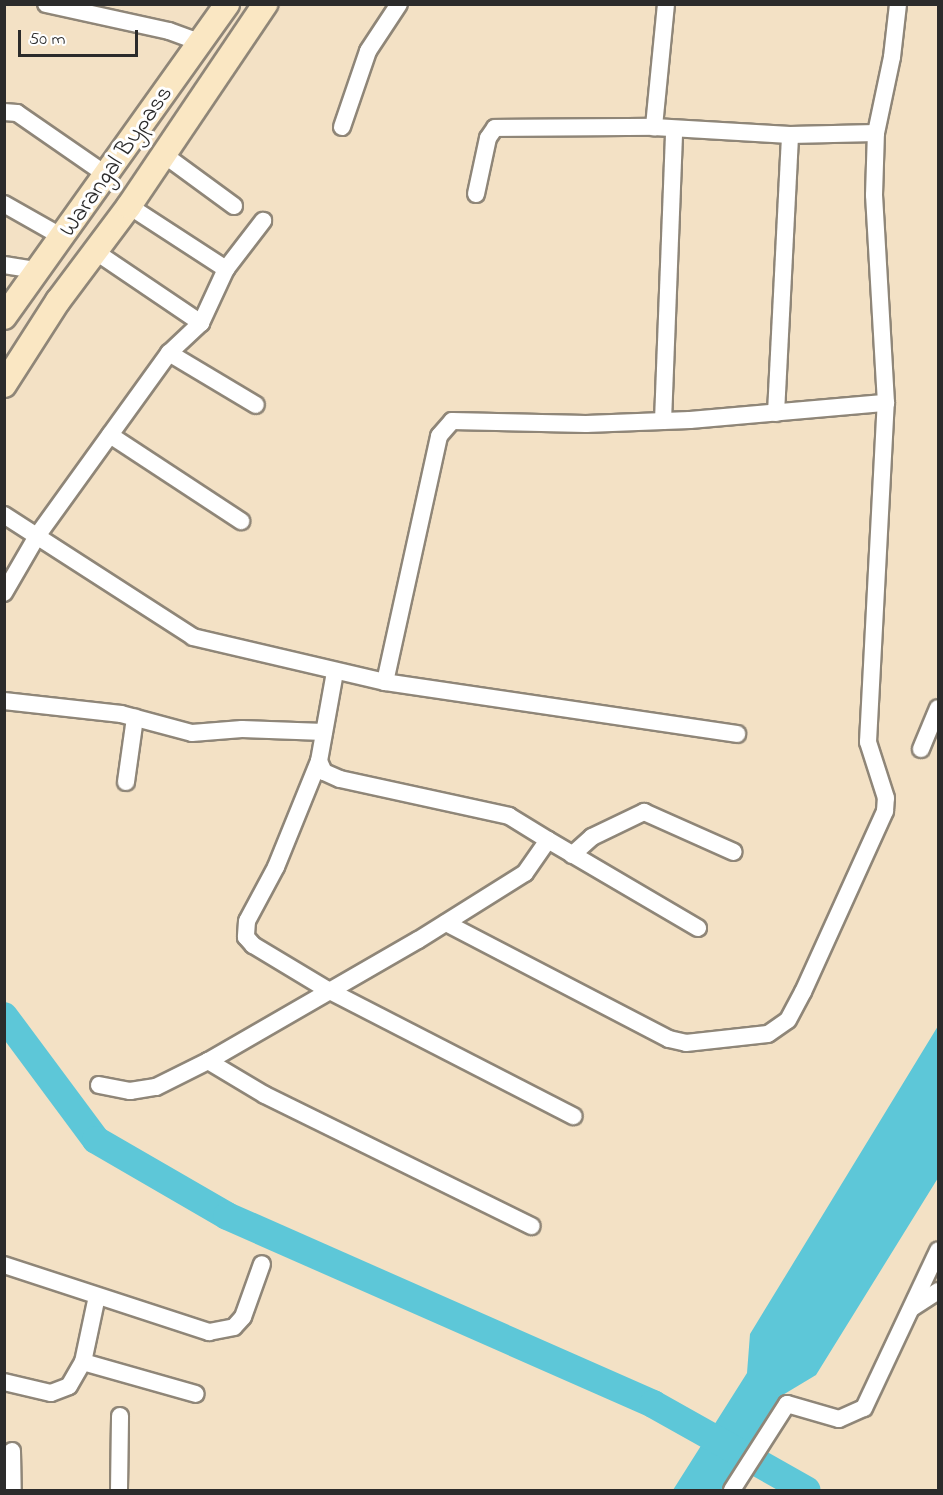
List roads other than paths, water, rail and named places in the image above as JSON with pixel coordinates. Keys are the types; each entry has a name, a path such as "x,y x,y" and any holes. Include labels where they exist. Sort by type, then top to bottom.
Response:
{"main road":[{"name":"Warangal Bypass","path":"4,318 64,238 227,4"},
{"path":"4,385 58,302 129,206 265,4"}],"street":[{"path":"46,4 169,30 202,43"},
{"path":"342,127 368,51 399,4"},
{"path":"654,127 666,4"},
{"path":"446,923 669,1039 686,1043 768,1034 788,1020 885,810 886,798 868,742 886,403 874,195 876,133 892,57 898,4"},
{"path":"4,112 17,113 108,176"},
{"path":"476,194 488,138 495,128 654,127 790,135 876,133"},
{"path":"663,421 674,129"},
{"path":"776,413 790,135"},
{"path":"163,154 234,206"},
{"path":"4,204 64,238"},
{"path":"129,206 226,269"},
{"path":"4,593 37,536 169,353 201,323 226,269 263,221"},
{"path":"96,252 201,323"},
{"path":"4,265 40,271"},
{"path":"169,353 256,405"},
{"path":"385,682 439,436 452,421 663,421 886,403"},
{"path":"110,435 241,521"},
{"path":"4,514 193,637 385,682 737,734"},
{"path":"335,672 319,761 276,867 245,929 253,945 328,990 573,1116"},
{"path":"4,700 135,718 192,733 242,729 324,732"},
{"path":"921,749 939,708"},
{"path":"126,782 135,718"},
{"path":"319,761 324,772 340,779 509,816 698,928"},
{"path":"572,855 592,837 644,812 734,852"},
{"path":"99,1085 130,1091 156,1087 208,1060 446,923 525,873 548,840"},
{"path":"208,1060 265,1095 531,1226"},
{"path":"732,1491 787,1404 839,1419 864,1408 939,1251"},
{"path":"4,1265 209,1332 225,1331 243,1317 262,1264"},
{"path":"911,1308 939,1291"},
{"path":"4,1382 51,1393 69,1386 83,1362 97,1296"},
{"path":"83,1362 196,1394"},
{"path":"119,1491 120,1416"},
{"path":"12,1451 13,1491"}],"water":[{"path":"938,1026 938,1178 816,1375 781,1396 721,1490 673,1490 747,1373 750,1334"}],"waterway":[{"path":"4,1016 96,1140 227,1216 653,1404 806,1490"}]}
